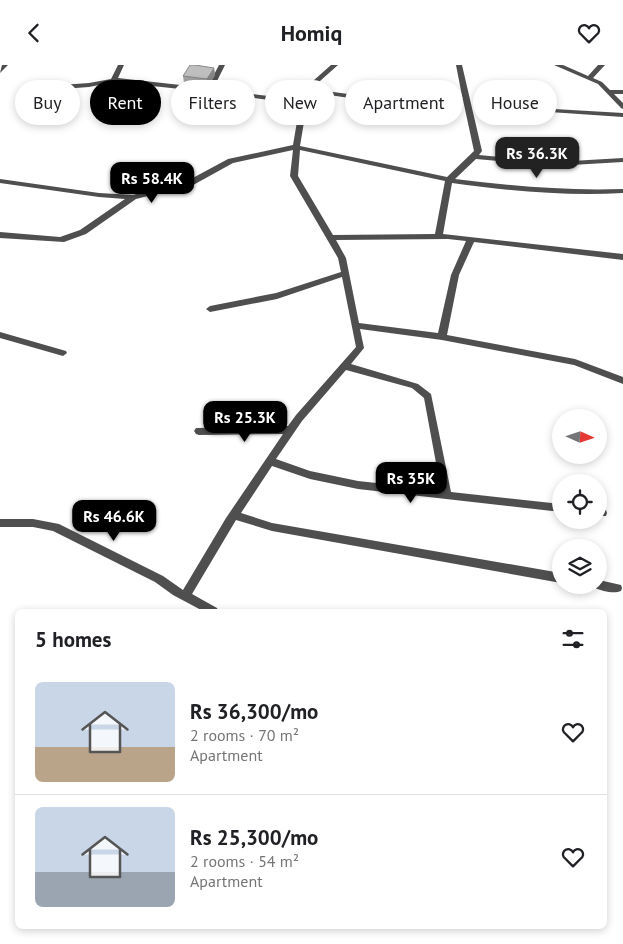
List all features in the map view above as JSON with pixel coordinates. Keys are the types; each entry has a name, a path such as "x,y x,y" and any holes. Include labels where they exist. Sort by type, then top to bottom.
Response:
{"street":[{"path":"0,71 5,65"},
{"path":"114,80 122,65"},
{"path":"214,80 222,65"},
{"path":"318,80 335,65"},
{"path":"439,236 449,180 478,151 459,65"},
{"path":"557,65 600,83 623,107"},
{"path":"588,78 602,65"},
{"path":"609,92 623,92"},
{"path":"335,94 363,98 466,98"},
{"path":"557,110 623,115"},
{"path":"185,596 234,515 299,418 360,348 342,258 294,176 300,125"},
{"path":"0,181 99,195 133,197 192,182 231,161 296,147 449,180 534,190 582,193 623,191"},
{"path":"474,157 554,164 623,160"},
{"path":"0,235 61,240 83,232 133,197"},
{"path":"329,238 439,236 623,257"},
{"path":"442,337 455,275 470,239"},
{"path":"210,309 277,296 344,273"},
{"path":"355,325 442,337 575,362 623,381"},
{"path":"0,335 63,353"},
{"path":"345,366 414,386 428,396 447,495"},
{"path":"199,431 291,430"},
{"path":"270,461 310,475 358,485 552,507"},
{"path":"234,515 282,529 552,576"},
{"path":"0,523 33,523 55,527 159,579 209,609"},
{"path":"607,586 617,588"}],"building":[{"path":"190,65 214,68 207,79 183,76"}]}
